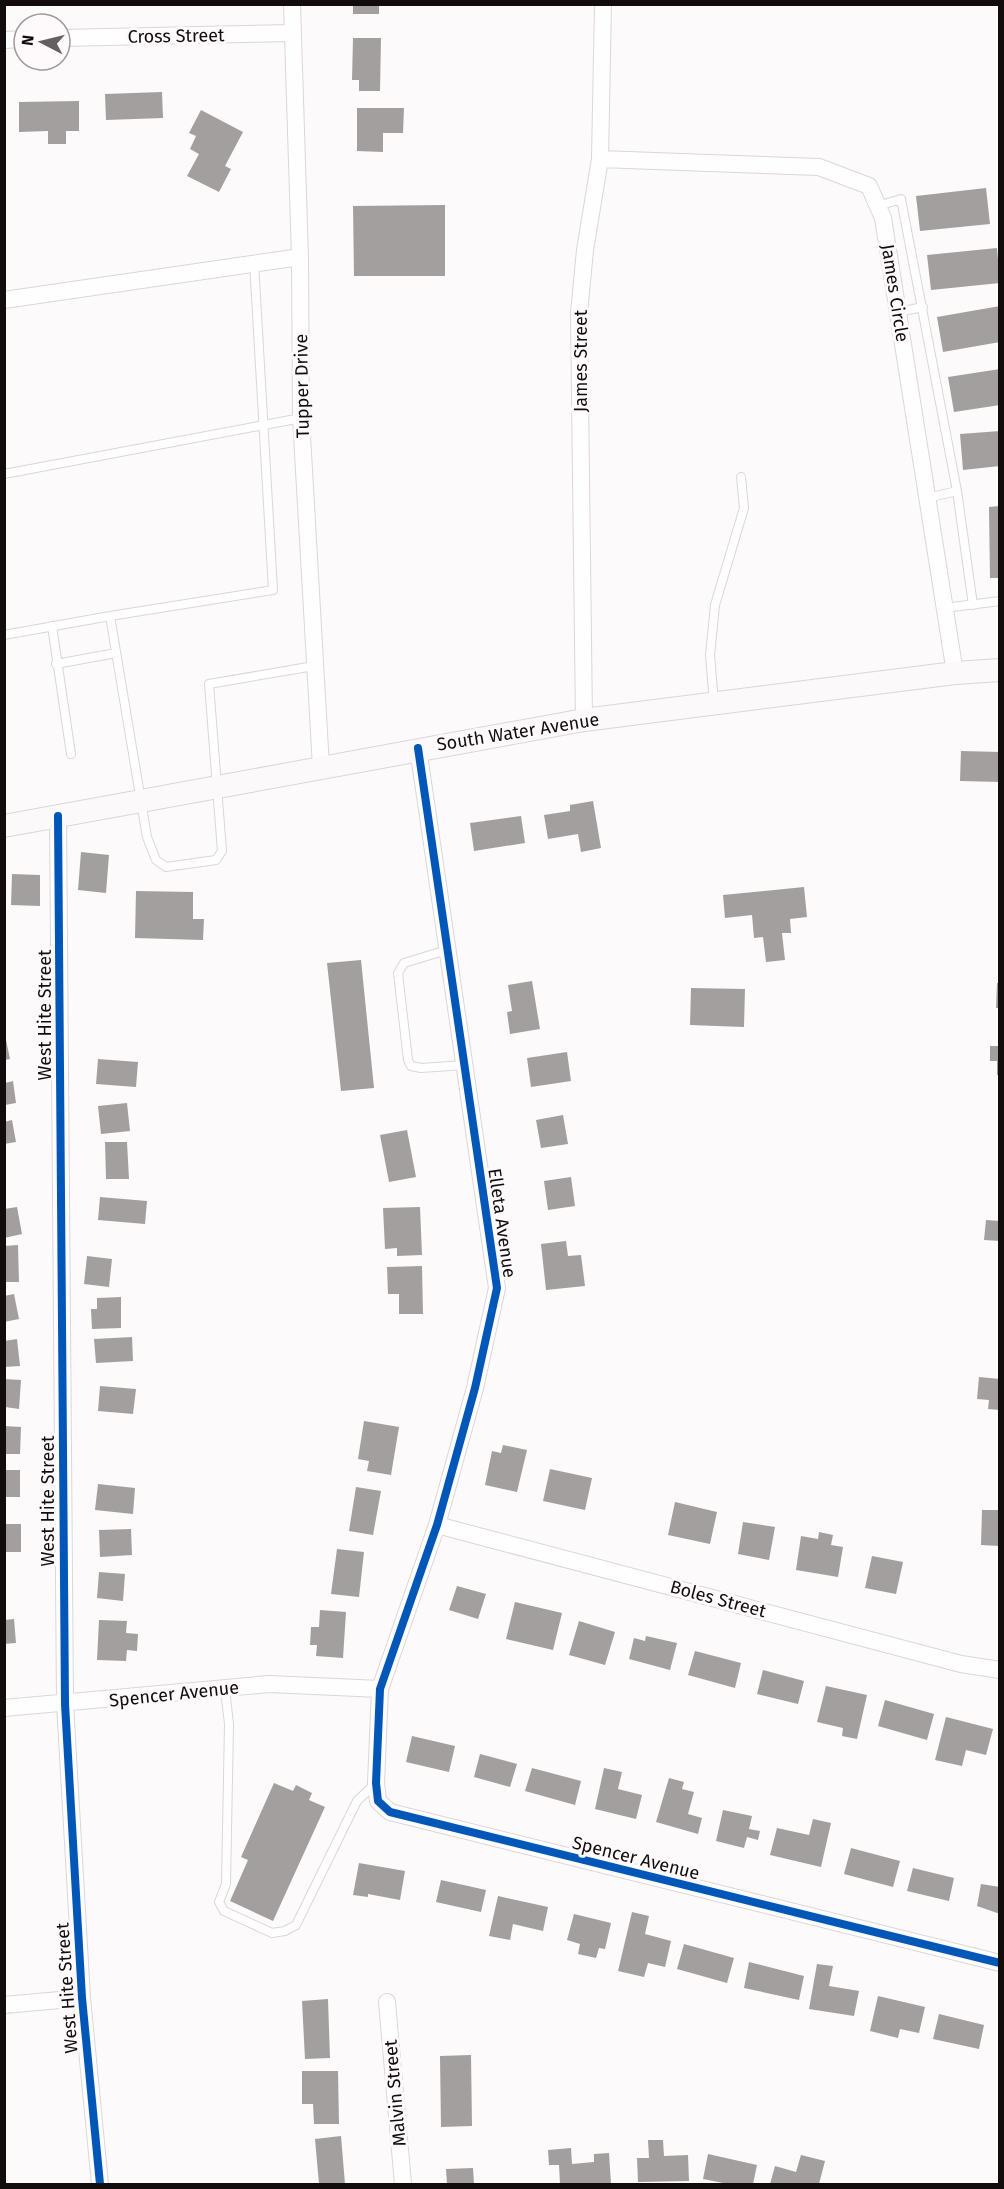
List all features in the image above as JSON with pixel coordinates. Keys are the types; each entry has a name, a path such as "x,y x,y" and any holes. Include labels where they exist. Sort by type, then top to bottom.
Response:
{"main road":[{"name":"South Water Avenue","path":"4,826 418,748 584,720 954,673 999,670"}],"street":[{"name":"Tupper Drive","path":"292,4 300,257 301,418 321,767"},
{"name":"James Street","path":"584,720 579,313 585,250 600,159 603,4"},
{"name":"Cross Street","path":"72,38 293,33"},
{"name":"James Circle","path":"600,159 819,166 869,186 883,218 954,673"},
{"path":"4,300 300,257"},
{"name":"Elleta Avenue","path":"380,1689 437,1525 475,1388 497,1288 418,748"},
{"name":"West Hite Street","path":"58,816 65,1704 82,1998 100,2184"},
{"name":"Boles Street","path":"437,1525 961,1664 999,1670"},
{"name":"Spencer Avenue","path":"4,1708 269,1684 380,1689 376,1783 378,1801 390,1812 999,1963"},
{"path":"4,2005 82,1998"},
{"name":"Malvin Street","path":"387,2002 403,2184"}],"lane":[{"path":"878,206 902,199 957,491 973,605"},
{"path":"4,635 273,590 254,262"},
{"path":"898,312 923,307"},
{"path":"4,474 301,418"},
{"path":"714,703 710,655 715,605 744,508 741,477"},
{"path":"927,498 957,491"},
{"path":"944,608 999,601"},
{"path":"110,616 147,837 156,860 166,867 216,860 222,851 209,684 314,666"},
{"path":"52,626 71,754"},
{"path":"56,664 116,653"},
{"path":"447,950 404,963 397,980 400,1003 411,1066 421,1068 464,1065"},
{"path":"225,1689 229,1724 226,1884 219,1902 224,1911 272,1933 285,1931 296,1925 357,1802 376,1783"}],"building":[{"path":"353,4 379,4 379,14 353,14"},
{"path":"353,38 381,38 380,91 359,91 359,80 352,80"},
{"path":"162,92 163,118 106,120 105,94"},
{"path":"79,101 79,131 66,131 66,144 48,144 48,131 19,132 19,102"},
{"path":"357,108 404,108 403,133 383,133 383,152 357,151"},
{"path":"201,110 243,132 225,166 231,169 219,192 187,176 199,154 190,149 196,136 189,133"},
{"path":"986,188 990,224 920,231 916,196"},
{"path":"445,205 445,276 354,276 353,206"},
{"path":"997,248 1000,283 931,290 927,255"},
{"path":"1000,306 1000,342 943,352 937,317"},
{"path":"1000,369 1000,405 954,412 948,377"},
{"path":"1000,431 1000,466 963,470 960,434"},
{"path":"1000,506 1000,578 990,578 989,507"},
{"path":"961,751 1000,752 1000,782 960,781"},
{"path":"593,801 601,848 581,852 578,834 548,839 544,815 570,811 570,805"},
{"path":"521,816 525,843 474,851 470,823"},
{"path":"81,852 109,855 106,893 78,890"},
{"path":"12,874 40,875 40,906 11,905"},
{"path":"804,887 807,917 790,919 791,933 782,933 785,960 766,962 763,937 754,938 752,915 725,918 723,895"},
{"path":"136,891 193,892 193,919 204,919 203,940 135,938"},
{"path":"361,960 374,1088 341,1091 327,963"},
{"path":"532,981 540,1029 510,1034 507,1012 512,1011 508,985"},
{"path":"997,983 1000,983 1000,1008 996,1008"},
{"path":"691,988 745,989 744,1027 690,1025"},
{"path":"5,1035 10,1059 5,1060"},
{"path":"990,1046 1000,1046 1000,1075 997,1075 997,1061 990,1061"},
{"path":"567,1052 571,1081 531,1087 527,1058"},
{"path":"98,1059 138,1062 136,1087 96,1084"},
{"path":"13,1081 16,1103 5,1105 5,1083"},
{"path":"127,1103 130,1131 101,1134 98,1106"},
{"path":"563,1115 568,1144 541,1148 536,1120"},
{"path":"12,1120 16,1142 4,1144 4,1122"},
{"path":"407,1130 416,1177 389,1182 380,1135"},
{"path":"105,1142 127,1142 129,1179 106,1179"},
{"path":"571,1177 575,1206 548,1210 544,1181"},
{"path":"100,1197 147,1201 145,1224 98,1220"},
{"path":"17,1207 22,1234 4,1238 4,1209"},
{"path":"420,1207 422,1255 397,1256 397,1248 385,1249 383,1208"},
{"path":"986,1220 1000,1221 1000,1241 984,1240"},
{"path":"566,1241 568,1256 581,1255 585,1286 546,1290 541,1244"},
{"path":"18,1245 19,1282 4,1282 4,1246"},
{"path":"87,1256 112,1259 109,1287 84,1284"},
{"path":"422,1266 423,1314 399,1314 399,1294 388,1294 387,1267"},
{"path":"14,1294 19,1319 4,1322 4,1296"},
{"path":"121,1297 121,1328 92,1329 91,1309 97,1309 97,1298"},
{"path":"132,1337 133,1361 96,1363 94,1339"},
{"path":"17,1339 20,1366 4,1367 4,1341"},
{"path":"979,1377 1000,1379 1000,1410 988,1409 989,1400 977,1399"},
{"path":"4,1379 21,1380 19,1409 5,1407"},
{"path":"100,1386 136,1389 133,1414 98,1411"},
{"path":"364,1421 399,1427 391,1475 367,1471 369,1461 358,1459"},
{"path":"4,1426 21,1427 20,1454 4,1454"},
{"path":"503,1445 527,1450 517,1492 485,1485 492,1451 501,1453"},
{"path":"550,1469 592,1478 585,1510 543,1501"},
{"path":"4,1470 20,1470 20,1497 4,1497"},
{"path":"98,1484 135,1488 133,1514 95,1510"},
{"path":"356,1487 381,1491 373,1535 349,1531"},
{"path":"675,1502 717,1512 710,1544 668,1535"},
{"path":"982,1510 1000,1510 1000,1546 981,1545"},
{"path":"743,1522 775,1527 769,1560 738,1554"},
{"path":"4,1524 21,1524 21,1552 4,1552"},
{"path":"131,1529 132,1555 100,1557 99,1530"},
{"path":"819,1532 833,1535 831,1545 843,1547 838,1577 796,1570 801,1536 818,1539"},
{"path":"337,1549 364,1552 359,1597 331,1594"},
{"path":"872,1556 903,1562 896,1594 865,1588"},
{"path":"99,1572 125,1574 123,1601 97,1598"},
{"path":"457,1586 486,1594 478,1619 449,1610"},
{"path":"515,1602 562,1613 553,1650 506,1639"},
{"path":"320,1610 346,1612 343,1658 316,1656 317,1645 310,1645 311,1627 319,1627"},
{"path":"14,1619 16,1643 4,1644 4,1620"},
{"path":"99,1620 127,1621 126,1633 138,1634 137,1651 127,1650 126,1661 97,1660"},
{"path":"579,1621 615,1632 605,1665 569,1655"},
{"path":"646,1636 677,1643 670,1670 629,1659 634,1638 645,1641"},
{"path":"695,1651 741,1663 735,1688 688,1675"},
{"path":"763,1670 804,1681 798,1704 757,1694"},
{"path":"826,1686 867,1695 857,1739 842,1736 843,1728 817,1722"},
{"path":"885,1700 934,1714 927,1740 878,1726"},
{"path":"946,1717 993,1729 986,1755 966,1750 962,1766 935,1760"},
{"path":"412,1736 455,1746 449,1772 406,1762"},
{"path":"480,1754 517,1764 510,1787 474,1777"},
{"path":"532,1768 581,1781 575,1805 525,1791"},
{"path":"604,1768 622,1772 618,1789 642,1795 636,1819 595,1809"},
{"path":"669,1778 684,1782 682,1789 694,1792 688,1814 702,1818 698,1834 656,1822"},
{"path":"274,1783 293,1791 296,1785 312,1793 309,1800 325,1807 273,1921 230,1901 248,1860 241,1857"},
{"path":"723,1810 752,1816 749,1829 760,1831 758,1840 747,1837 744,1848 716,1841"},
{"path":"813,1819 831,1823 821,1867 770,1855 777,1828 809,1835"},
{"path":"851,1848 900,1861 893,1887 844,1874"},
{"path":"359,1863 405,1871 400,1900 368,1894 368,1897 353,1895"},
{"path":"913,1868 954,1878 949,1901 907,1891"},
{"path":"441,1880 486,1890 481,1912 436,1902"},
{"path":"981,1884 1000,1887 1000,1914 977,1906"},
{"path":"498,1896 548,1907 543,1931 513,1924 510,1940 489,1936"},
{"path":"632,1912 649,1916 645,1934 671,1941 665,1967 648,1963 644,1977 618,1971"},
{"path":"574,1914 611,1923 605,1949 599,1948 596,1958 578,1954 580,1944 567,1940"},
{"path":"684,1944 734,1958 727,1983 677,1969"},
{"path":"749,1962 804,1976 799,2000 744,1988"},
{"path":"817,1964 833,1966 829,1986 859,1991 854,2016 809,2009"},
{"path":"878,1996 925,2007 919,2033 900,2029 898,2038 870,2031"},
{"path":"328,1999 330,2058 305,2059 302,2001"},
{"path":"939,2014 984,2025 979,2049 933,2039"},
{"path":"471,2055 472,2126 441,2127 440,2056"},
{"path":"302,2071 338,2071 339,2124 314,2124 313,2104 302,2104"},
{"path":"341,2136 345,2184 319,2184 315,2139"},
{"path":"648,2140 663,2140 664,2156 688,2155 689,2181 638,2182 637,2158 649,2158"},
{"path":"571,2148 572,2164 594,2162 594,2154 609,2153 611,2184 560,2184 559,2165 549,2165 548,2150"},
{"path":"708,2154 757,2165 753,2184 728,2184 703,2179"},
{"path":"801,2155 825,2161 819,2184 770,2184 775,2166 796,2172"},
{"path":"473,2168 474,2184 447,2184 446,2169"}],"cycle path":[{"path":"418,748 497,1288 475,1388 437,1525 380,1689 376,1783 378,1801 390,1812 1000,1963"},
{"path":"58,816 65,1704 82,1998 100,2184"}]}
